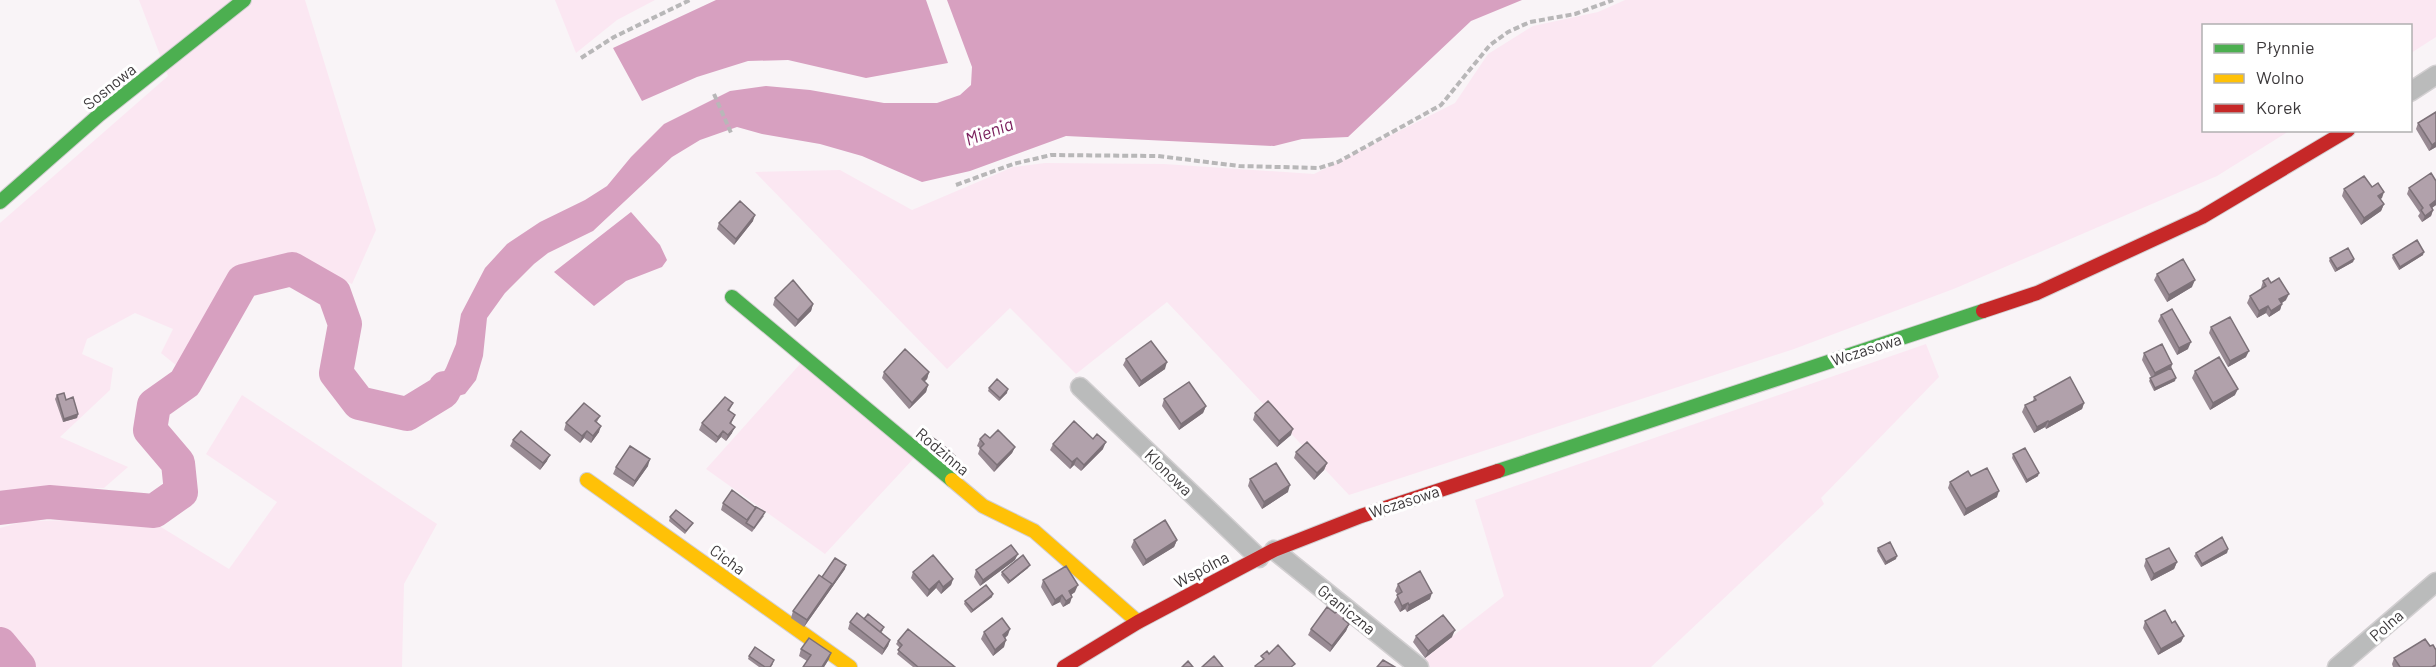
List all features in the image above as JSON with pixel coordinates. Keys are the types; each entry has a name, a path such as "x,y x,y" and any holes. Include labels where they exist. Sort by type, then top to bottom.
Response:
{"street":[{"name":"Sosnowa","path":"0,202 99,115 243,0"},
{"path":"2412,91 2436,75"},
{"name":"Wczasowa","path":"1361,516 2037,293 2202,217 2345,132"},
{"name":"Rodzinna","path":"732,297 983,506 1034,531 1138,622"},
{"name":"Klonowa","path":"1080,387 1266,554"},
{"name":"Cicha","path":"586,480 850,667"},
{"name":"Wspólna","path":"1064,667 1138,622 1266,554 1361,516"},
{"name":"Graniczna","path":"1266,554 1419,667"},
{"name":"Polna","path":"2337,667 2436,582"}],"path":[{"path":"581,58 614,37 690,0"},
{"path":"956,186 1013,164 1051,155 1158,156 1239,166 1319,168 1338,162 1440,105 1490,45 1508,32 1530,22 1575,14 1613,0"},
{"path":"714,94 732,135"}],"shaded area":[{"path":"139,0 305,0 376,230 352,284 282,255 240,265 218,296 177,366 161,353 173,329 135,313 87,339 82,354 113,368 110,390 60,437 128,467 104,488 0,491 0,223 168,76"},
{"path":"555,0 655,0 617,20 576,53"},
{"path":"1625,0 2436,0 2436,37 2412,52 2412,24 2202,24 2202,132 2287,132 2217,176 1956,288 1794,349 1349,495 1167,302 1076,374 1010,308 947,369 755,172 840,170 912,210 1013,167 1045,163 1164,164 1314,174 1455,103 1488,54 1533,26 1598,12"},
{"path":"1926,344 1939,377 1821,498 1824,504 1651,667 1429,667 1421,661 1504,596 1475,500"},
{"path":"801,363 914,458 825,554 706,469"},
{"path":"242,395 437,524 404,584 402,667 36,667 26,661 0,627 0,528 25,521 148,519 229,569 277,502 206,454"}],"water":[{"path":"716,0 926,0 948,63 866,78 788,60 748,61 697,77 642,101 613,48"},
{"name":"Mienia","path":"947,0 1522,0 1471,21 1348,137 1302,139 1274,146 1066,136 970,171 922,182 862,156 820,144 762,134 737,127 700,140 672,157 593,231 548,253 534,264 505,293 487,318 483,356 476,380 465,394 451,398 432,416 401,424 415,393 434,389 446,368 456,344 461,314 485,268 507,244 540,222 585,200 607,186 631,157 664,124 730,91 766,86 810,90 884,103 937,103 960,95 971,85 972,67"},
{"path":"631,212 660,245 667,260 662,267 626,281 594,306 554,272"}],"building":[{"path":"2436,112 2436,142 2432,145 2418,123"},
{"path":"2431,173 2436,181 2436,200 2430,205 2433,210 2425,216 2421,210 2423,208 2409,188"},
{"path":"2364,176 2372,187 2378,183 2384,192 2378,196 2384,204 2364,218 2344,189"},
{"path":"740,201 755,215 736,239 719,223"},
{"path":"2417,240 2424,252 2400,267 2393,255"},
{"path":"2348,248 2354,259 2337,269 2330,258"},
{"path":"2183,259 2195,280 2169,295 2157,274"},
{"path":"2268,278 2271,283 2279,278 2289,294 2279,299 2282,304 2271,311 2268,306 2259,311 2250,296 2266,286 2263,281"},
{"path":"793,280 813,304 798,320 775,298"},
{"path":"2172,309 2191,342 2179,348 2161,315"},
{"path":"2230,317 2249,351 2230,361 2211,327"},
{"path":"1151,341 1167,362 1141,381 1126,359"},
{"path":"2162,344 2172,364 2155,373 2144,353"},
{"path":"905,349 929,372 922,379 928,385 912,403 884,372"},
{"path":"2219,357 2238,389 2213,403 2195,371"},
{"path":"2171,368 2176,378 2155,388 2150,378"},
{"path":"2070,377 2084,403 2037,427 2025,405 2036,400 2034,397"},
{"path":"997,379 1008,389 1000,398 989,388"},
{"path":"1189,382 1206,406 1181,424 1164,399"},
{"path":"64,393 66,400 73,397 78,414 64,419 57,395"},
{"path":"725,397 733,403 728,410 735,415 730,423 735,427 728,435 723,431 718,437 702,423"},
{"path":"1268,401 1293,429 1279,441 1255,413"},
{"path":"584,403 600,416 595,421 601,426 593,436 587,431 582,436 566,423"},
{"path":"1074,421 1093,439 1097,434 1106,442 1084,465 1077,458 1072,462 1053,444"},
{"path":"998,430 1015,447 997,465 980,448 984,444 980,439 985,434 990,438"},
{"path":"521,431 550,455 543,463 513,440"},
{"path":"932,437 940,443 935,449 927,443"},
{"path":"1307,442 1327,463 1317,473 1296,452"},
{"path":"630,446 650,459 635,481 616,467"},
{"path":"945,447 955,456 950,462 939,453"},
{"path":"2025,448 2039,473 2027,480 2013,454"},
{"path":"1276,463 1290,485 1264,502 1250,479"},
{"path":"1987,468 1999,491 1966,509 1950,482 1968,471 1971,476"},
{"path":"732,490 756,508 747,520 723,503"},
{"path":"756,507 765,512 754,528 746,523"},
{"path":"676,510 693,523 686,531 670,517"},
{"path":"1165,520 1177,540 1146,560 1134,540"},
{"path":"2222,537 2228,549 2202,564 2196,553"},
{"path":"1890,542 1897,556 1886,562 1878,548"},
{"path":"1011,545 1018,554 983,580 976,570"},
{"path":"2169,548 2177,562 2154,574 2146,559"},
{"path":"933,555 953,579 943,587 939,581 929,590 913,572"},
{"path":"1023,555 1030,565 1010,581 1002,572"},
{"path":"835,558 846,565 831,587 832,584 822,577"},
{"path":"1066,566 1078,585 1069,591 1072,597 1066,601 1062,595 1055,600 1043,580"},
{"path":"1420,571 1432,593 1409,605 1408,603 1402,606 1397,595 1402,592 1398,584"},
{"path":"819,575 832,584 807,620 793,611"},
{"path":"986,585 993,594 973,610 965,601"},
{"path":"1327,607 1335,613 1338,610 1346,615 1343,619 1349,624 1332,646 1311,629"},
{"path":"2165,610 2172,623 2175,621 2184,636 2161,649 2145,621"},
{"path":"857,613 890,640 884,649 850,622"},
{"path":"868,614 884,627 880,632 864,619"},
{"path":"1443,615 1455,630 1428,651 1416,636"},
{"path":"1002,618 1010,629 1003,635 1006,640 995,650 984,632"},
{"path":"908,629 955,667 918,667 898,650 902,645 898,641"},
{"path":"809,638 831,653 822,667 803,667 811,655 801,649"},
{"path":"2425,639 2436,650 2436,665 2400,667 2394,658"},
{"path":"1278,645 1295,664 1291,667 1255,666 1264,659 1261,656 1267,651 1269,654"},
{"path":"755,647 774,660 770,667 765,667 749,656"},
{"path":"1214,656 1223,667 1202,667"},
{"path":"1383,660 1395,667 1377,667"},
{"path":"1188,661 1193,667 1182,667"}],"waterway":[{"path":"0,508 49,502 154,511 181,492 178,463 150,430 154,405 185,383 243,281 292,269 334,293 345,324 336,373 359,403 407,414 443,392 445,388"},
{"path":"0,644 19,667"}],"traffic: fast":[{"path":"0,202 99,115 244,0"},
{"path":"732,297 952,480"},
{"path":"1498,471 1983,311"}],"traffic: slow":[{"path":"587,480 850,667"},
{"path":"952,480 983,506 1034,531 1138,622"}],"traffic: jam":[{"path":"1983,311 2037,293 2202,217 2345,132"},
{"path":"1064,667 1138,622 1274,550 1361,516 1498,471"}]}
